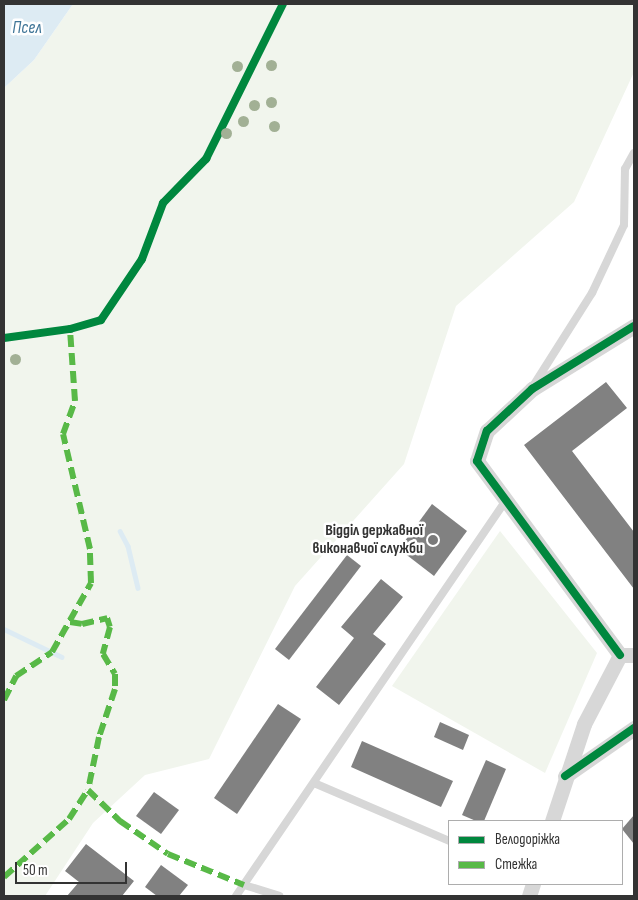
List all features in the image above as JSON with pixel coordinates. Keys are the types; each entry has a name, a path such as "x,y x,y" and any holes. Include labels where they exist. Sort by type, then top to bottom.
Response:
{"street":[{"path":"552,820 565,776 584,724 627,655 477,461 487,431 532,389 634,326"},
{"path":"565,776 634,728"}],"lane":[{"path":"532,389 592,293 624,225 624,170 634,153"},
{"path":"236,896 506,500"},
{"path":"314,783 448,841"},
{"path":"244,886 279,896"}],"shaded area":[{"path":"73,4 634,4 634,72 574,202 456,306 404,464 295,586 209,759 145,775 93,823 45,896 4,896 4,88 34,60"},
{"path":"500,531 597,653 545,773 392,686"}],"water":[{"name":"Псел","path":"4,4 73,4 34,60 4,88"}],"building":[{"path":"606,382 627,408 572,451 634,532 634,589 524,445"},
{"name":"Відділ державної виконавчої служби","path":"432,504 467,531 434,576 399,549"},
{"path":"347,555 361,566 289,660 275,649"},
{"path":"381,579 403,597 373,634 386,644 339,705 316,687 354,638 341,627"},
{"path":"278,704 301,719 237,814 214,798"},
{"path":"440,722 469,735 463,750 434,737"},
{"path":"362,741 453,781 441,807 351,767"},
{"path":"486,760 506,769 484,820 474,820 462,815"},
{"path":"154,792 179,810 161,834 136,816"},
{"path":"634,815 634,844 623,830"},
{"path":"86,844 134,881 122,896 67,896 79,882 65,871"},
{"path":"161,865 188,885 179,896 157,896 145,887"}],"waterway":[{"path":"120,531 128,546 138,588"},
{"path":"4,629 62,657"}],"marked path":[{"path":"4,700 16,676 52,652 91,583 90,549 63,434 75,401 70,329"},
{"path":"70,622 82,624 107,618 110,627 103,654 115,674 115,689 99,737 88,790"},
{"path":"4,877 69,819 88,790 120,821 168,854 244,885"}],"cycle path":[{"path":"4,338 70,329 101,320 142,259 163,203 206,159 283,4"},
{"path":"620,655 477,461 487,431 532,389 634,326"},
{"path":"565,776 634,728"}],"place":[{"name":"Відділ державної виконавчої служби","path":"433,540"}]}
